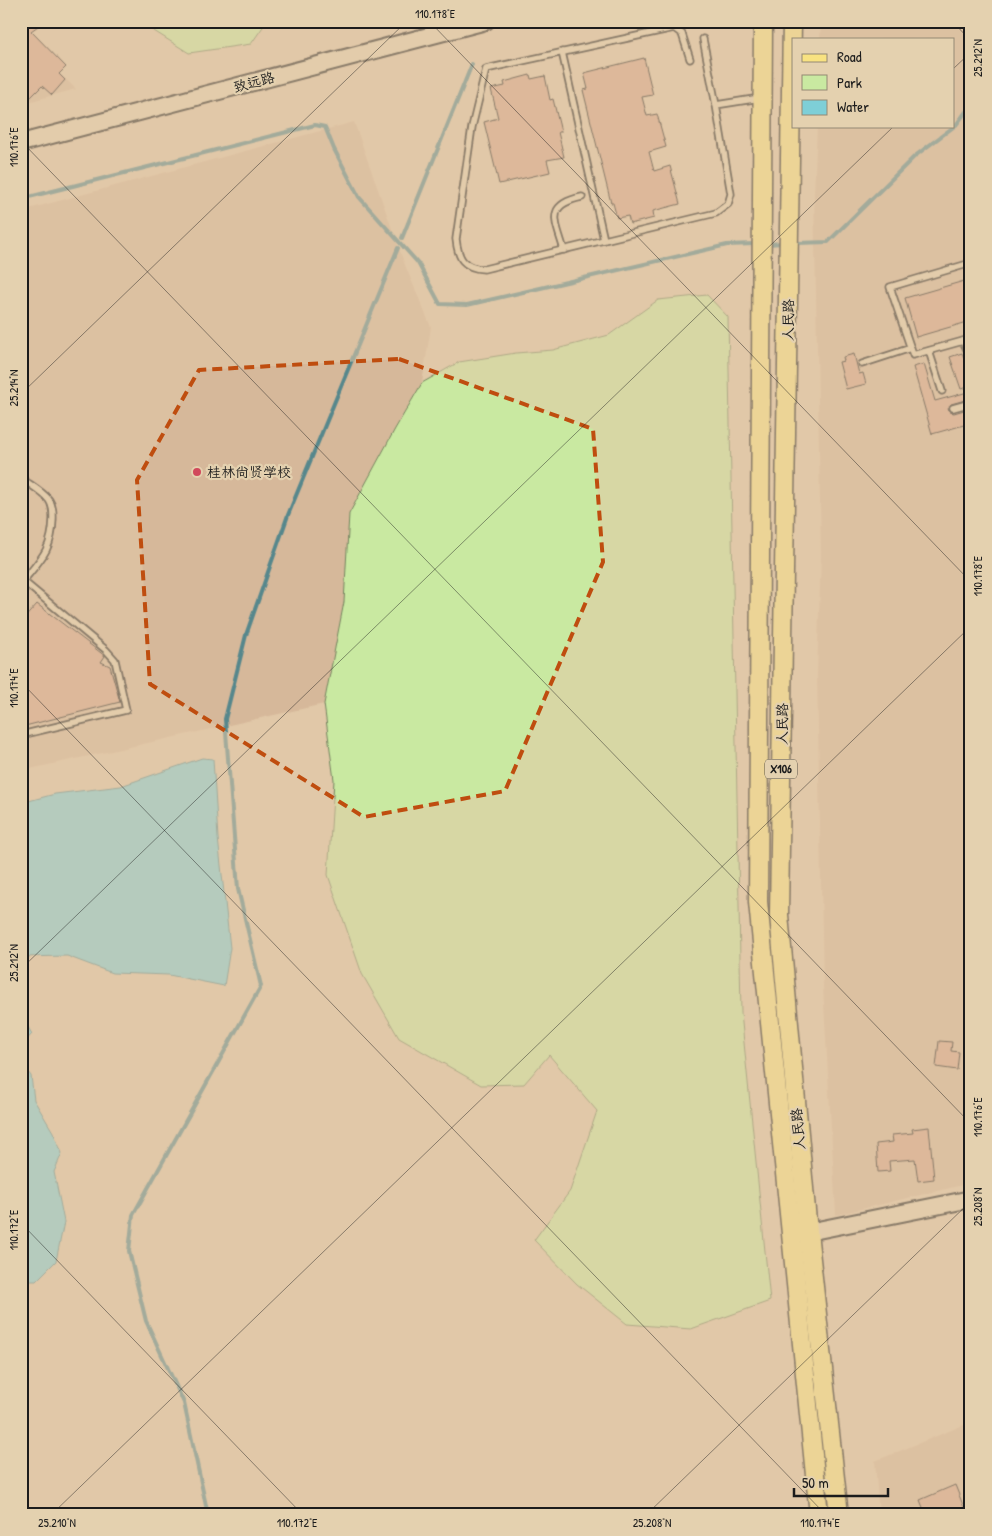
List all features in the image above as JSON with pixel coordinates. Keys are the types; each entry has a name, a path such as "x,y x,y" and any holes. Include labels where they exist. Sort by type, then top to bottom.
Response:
{"main road":[{"name":"致远路","path":"21,143 486,21"},
{"name":"人民路","path":"763,21 758,902 819,1515"},
{"name":"人民路","path":"792,21 779,915 808,1232 839,1515"},
{"path":"808,1232 971,1199"}],"lane":[{"path":"690,60 682,34 674,28 486,69 472,127 456,239 461,259 469,265 480,268 564,250 716,213 728,204 730,197 729,179 703,39"},
{"path":"562,52 604,240"},
{"path":"716,105 762,98"},
{"path":"564,250 555,216 565,202 582,197"},
{"path":"971,263 890,286 913,355 971,338"},
{"path":"964,341 971,358"},
{"path":"862,364 911,348"},
{"path":"929,351 942,391"},
{"path":"953,408 971,403"},
{"path":"21,478 46,497 51,504 53,514 51,540 47,550 22,582 106,650 115,660 126,710 21,735"}],"highlighted area":[{"path":"399,359 593,429 603,562 505,791 364,817 150,684 137,480 199,370"}],"shaded area":[{"path":"821,21 971,21 971,1183 836,1215 823,987 817,674 821,554 814,194 817,128 954,128 954,38 820,38"},
{"path":"21,37 76,89 21,104"},
{"name":"桂林尚贤学校","path":"354,122 405,265 431,327 422,383 349,514 344,602 324,704 21,771 21,211"},
{"path":"971,1422 971,1515 879,1515 875,1461"}],"green space":[{"path":"138,21 267,21 251,44 189,53"},
{"path":"707,295 728,317 741,1013 770,1301 691,1329 627,1324 577,1284 534,1240 570,1191 597,1111 549,1055 524,1084 481,1085 399,1038 362,974 328,875 334,780 324,704 344,602 349,514 422,383 459,362 516,353 553,350 609,335 658,300"}],"water":[{"path":"202,758 213,759 218,838 230,948 224,986 169,975 112,973 67,956 21,957 21,803 55,794 121,786"},
{"path":"21,1015 32,1034 22,1045 21,1052"},
{"path":"21,1063 31,1076 34,1100 53,1132 62,1153 54,1172 64,1222 56,1261 36,1281 21,1281"}],"building":[{"path":"21,21 45,21 31,31 66,67 59,74 65,80 52,95 42,86 28,100 21,102"},
{"path":"644,58 653,95 642,97 647,116 657,114 666,147 649,152 654,171 670,166 680,204 653,211 654,218 630,224 628,216 617,218 613,203 611,203 583,90 588,89 584,73"},
{"path":"530,75 531,79 545,76 550,100 553,99 561,132 558,132 564,157 547,160 550,172 499,184 484,122 498,118 491,89 505,86 504,82"},
{"path":"971,279 971,321 916,337 905,298"},
{"path":"962,353 971,377 971,386 961,389 950,357"},
{"path":"854,354 859,374 863,373 866,384 846,389 839,362 844,361 843,357"},
{"path":"924,364 935,401 968,392 969,399 951,404 948,409 954,413 971,408 971,423 932,434 913,367"},
{"path":"37,604 105,656 101,662 110,666 120,702 21,727 21,622"},
{"path":"939,1041 952,1042 951,1051 959,1052 957,1070 936,1067"},
{"path":"929,1127 934,1179 918,1181 915,1159 889,1161 890,1171 878,1172 876,1144 893,1142 892,1135 913,1133 912,1129"},
{"path":"955,1485 967,1515 926,1515 920,1500"}],"waterway":[{"path":"402,238 472,64"},
{"path":"954,127 971,105"},
{"path":"21,199 315,125 325,127 334,149 359,197 418,263 440,304 467,305 727,245 754,244"},
{"path":"797,243 828,242 915,156 952,128"},
{"path":"769,244 782,243"},
{"path":"208,1515 184,1403 146,1321 129,1251 133,1215 261,986 238,889 225,719 246,635 288,515 398,248"}],"place":[{"name":"桂林尚贤学校","path":"197,472"}]}
